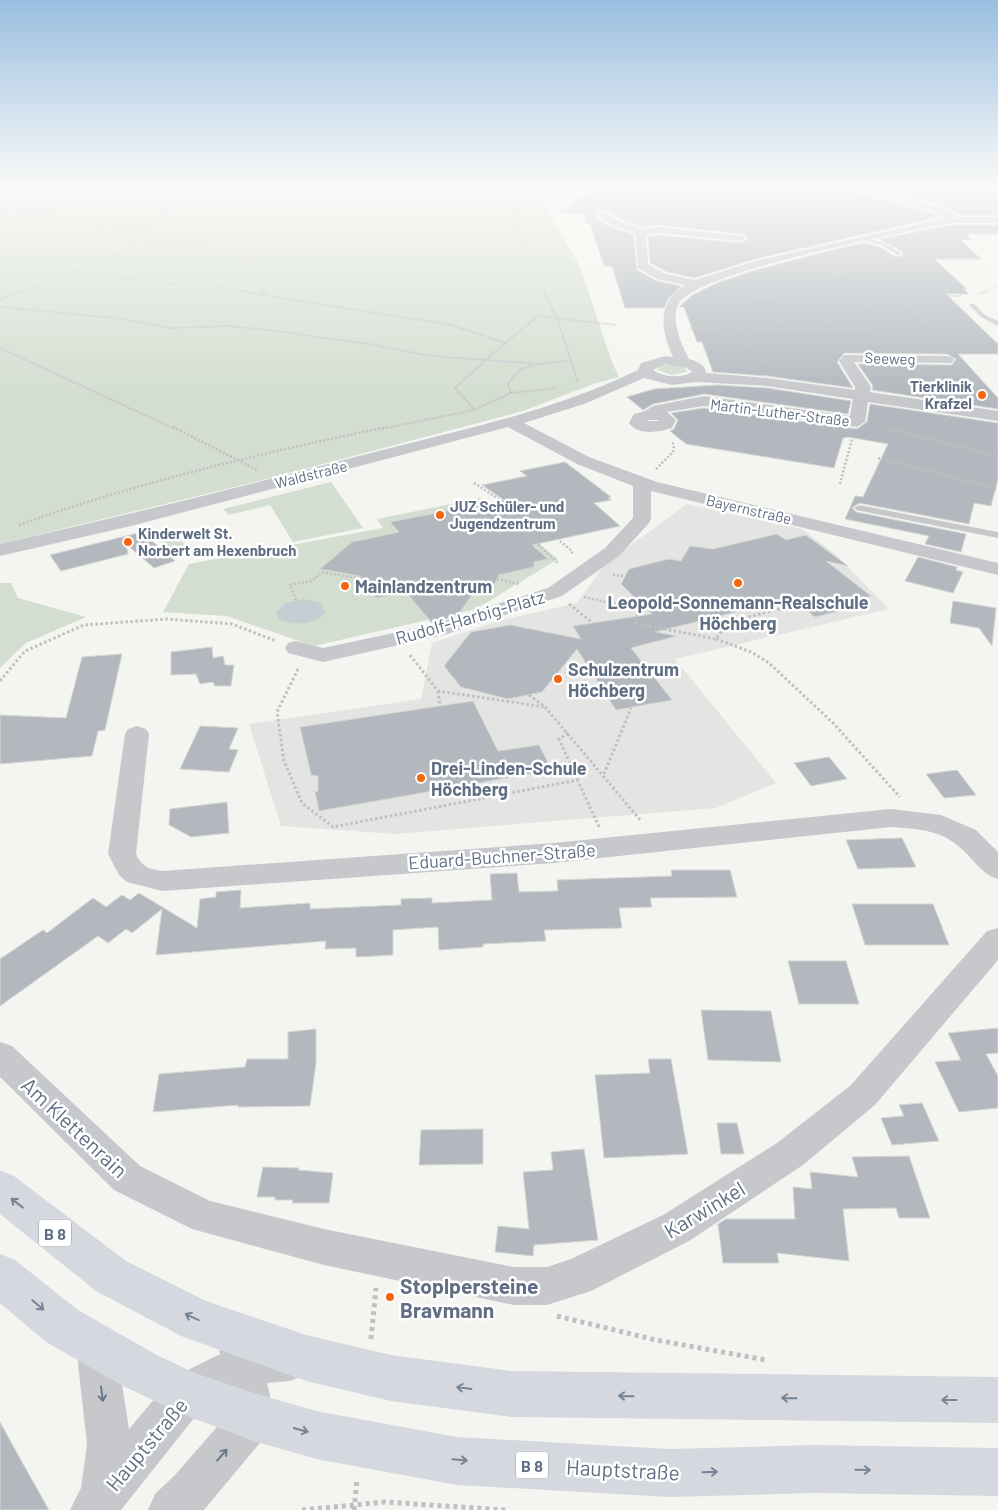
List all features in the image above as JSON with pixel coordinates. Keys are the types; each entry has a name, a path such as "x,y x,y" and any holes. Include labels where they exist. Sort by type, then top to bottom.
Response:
{"main road":[{"name":"B 8","path":"0,1189 111,1276 197,1320 240,1350 306,1358 391,1378 512,1394 998,1400"},
{"name":"B 8","path":"0,1275 62,1326 96,1346 187,1393 254,1416"},
{"name":"Hauptstraße","path":"254,1416 316,1434 457,1460 670,1473 814,1469 998,1472"}],"street":[{"path":"641,256 642,265 647,269 666,277 698,284"},
{"path":"683,362 673,343 670,314 675,298 698,284 728,272 789,256"},
{"path":"661,361 673,343"},
{"name":"Seeweg","path":"862,397 863,388 846,361 849,358 947,360"},
{"path":"661,361 691,364 697,374 998,416"},
{"name":"Waldstraße","path":"618,386 645,372 646,366 661,361"},
{"path":"645,372 663,380"},
{"name":"Waldstraße","path":"0,550 41,543 510,422 582,392 663,380 680,380 697,374"},
{"name":"Martin-Luther-Straße","path":"650,415 659,409 704,402 857,422 862,397"},
{"name":"Bayernstraße","path":"510,422 556,448 609,472 642,483 740,508 908,545 998,569"},
{"name":"Rudolf-Harbig-Platz","path":"301,649 323,655 397,639 436,630 555,592 612,552 642,519 642,483"},
{"name":"Eduard-Buchner-Straße","path":"137,734 122,854 128,870 140,877 162,881 608,848 890,818 932,821 966,837 998,869"},
{"name":"Karwinkel","path":"324,1247 514,1286 547,1286 577,1277 676,1228 790,1154 862,1095 998,939"},
{"name":"Am Klettenrain","path":"0,1056 127,1178 205,1217 324,1247"},
{"name":"Hauptstraße","path":"96,1346 109,1444 98,1503"},
{"path":"171,1510 190,1492 254,1416 240,1350"},
{"name":"Hauptstraße","path":"98,1503 164,1419 187,1393 240,1350"}],"lane":[{"path":"972,305 983,316 998,324"},
{"path":"859,508 998,535"}],"path":[{"path":"0,299 111,256"},
{"path":"242,256 254,265 261,275 254,284 268,296"},
{"path":"18,525 55,511 236,458 474,410 511,393 530,390 582,392 556,318 529,256"},
{"path":"931,256 940,265"},
{"path":"783,258 828,272 863,275"},
{"path":"76,271 166,284 202,283 268,296 452,325 505,343"},
{"path":"927,281 941,296 967,296"},
{"path":"698,284 758,297 778,298"},
{"path":"975,296 998,286"},
{"path":"867,302 885,325"},
{"path":"851,329 849,325 926,324 906,302"},
{"path":"0,307 115,318 171,328 229,326 268,330 375,345 430,356 542,364"},
{"path":"822,311 835,329"},
{"path":"778,312 788,330"},
{"path":"510,422 474,410 455,388 538,316 617,325"},
{"path":"690,328 734,327 744,331 851,329 872,332"},
{"path":"744,331 762,366"},
{"path":"0,348 236,458 262,472 275,483"},
{"path":"758,358 806,357"},
{"path":"511,393 508,385 511,376 528,366 571,360"},
{"path":"840,484 857,422"},
{"path":"889,429 998,456"},
{"path":"878,458 998,489"},
{"path":"474,483 510,506 501,509 559,564"},
{"path":"296,600 290,586 312,580 322,572 362,579"},
{"path":"555,592 593,623"},
{"path":"599,599 639,610 634,622 716,639 751,652 768,663 833,723 902,799 890,818"},
{"path":"716,639 728,622 800,604"},
{"path":"0,681 25,651 84,625 167,619 232,624 301,649 277,712 284,761 302,802 333,827 578,780"},
{"path":"397,639 438,691 440,706"},
{"path":"438,691 545,707"},
{"path":"529,695 545,707 604,774 658,843"},
{"path":"604,774 631,708"},
{"path":"568,733 559,738 608,848"},
{"path":"546,1314 656,1340 768,1360"},
{"path":"302,1510 385,1502 506,1510"}],"shaded area":[{"path":"0,256 574,256 580,267 612,362 619,377 593,384 523,411 251,483 0,544"},
{"path":"671,364 684,367 687,372 672,375 657,370 662,365"},
{"path":"331,482 363,528 293,542 270,505 229,515 223,509"},
{"name":"Mainlandzentrum","path":"481,498 558,559 476,609 314,646 226,616 163,612 189,564 383,528 377,519"},
{"name":"Schulzentrum Höchberg","path":"687,504 802,529 835,554 889,609 675,659 776,783 716,808 395,834 281,826 249,724 421,699 432,643 498,621 577,603 606,563"},
{"path":"179,537 190,552 173,556 161,542"},
{"path":"0,583 11,583 18,598 86,617 26,643 0,668"},
{"path":"304,599 321,603 325,613 314,620 303,623 279,620 276,612 286,603"}],"building":[{"path":"601,256 635,256 637,270 657,281 681,286 668,299 664,308 625,308 612,266 604,266"},
{"path":"649,256 766,256 695,278 667,272 650,263"},
{"path":"807,256 978,256 981,259 934,259 967,289 964,289 969,294 946,294 998,344 998,354 958,354 998,398 998,409 872,390 873,386 858,364 952,365 956,359 947,354 844,353 837,362 853,388 767,376 713,372 702,342 697,342 684,307 679,307 692,295 717,283 752,271"},
{"path":"718,385 767,388 851,401 848,414 704,394 653,404 643,410 627,397 654,389"},
{"path":"870,404 998,423 998,479 991,506 974,503 969,524 859,503 852,508 856,512 966,534 961,552 925,544 929,536 845,519 855,496 863,497 888,444 848,437 843,438 834,468 686,444 670,431 674,429 678,420 671,413 704,408 857,429 867,422"},
{"path":"565,462 611,497 608,498 611,500 594,503 620,526 532,545 548,559 534,562 534,567 499,575 494,585 476,589 458,615 432,623 406,592 376,598 360,576 320,569 352,542 399,532 390,522 504,500 482,485 527,476 520,471"},
{"name":"Kinderwelt St. Norbert am Hexenbruch","path":"142,532 175,561 154,568 126,544 128,554 61,571 50,555"},
{"path":"777,534 786,540 806,535 848,566 826,561 871,596 861,599 868,604 815,617 792,598 655,632 677,636 631,648 672,700 616,710 577,649 542,692 508,699 461,687 444,666 471,632 510,625 581,639 573,626 652,614 621,584 629,569 669,559 681,561 690,546 713,549"},
{"path":"918,557 957,567 956,570 963,572 953,593 905,581"},
{"path":"953,601 996,608 992,646 979,628 950,623"},
{"path":"212,647 213,658 223,656 225,665 234,665 231,686 215,686 213,682 200,684 196,674 171,675 171,652"},
{"path":"122,654 105,730 98,731 92,756 0,764 0,715 66,718 82,657"},
{"path":"473,701 498,751 539,745 552,770 319,811 315,792 318,791 318,776 311,775 300,727"},
{"path":"200,726 238,728 229,749 238,750 229,772 180,769"},
{"path":"829,757 847,779 811,786 794,763"},
{"path":"957,770 976,795 944,798 926,774"},
{"path":"227,802 229,833 191,837 169,825 170,809"},
{"path":"902,838 916,867 858,869 846,840"},
{"path":"671,870 730,870 737,897 650,898 652,907 619,908 622,928 544,930 546,941 483,944 483,947 439,950 438,927 393,930 393,955 356,957 356,948 325,949 326,941 156,955 162,909 132,933 126,929 108,943 98,936 0,1006 0,959 43,930 47,933 93,898 106,907 122,895 130,900 139,893 197,928 200,899 216,897 216,892 241,890 240,908 310,903 310,909 401,905 401,899 432,898 432,903 492,900 490,874 517,873 519,892 558,891 557,880 672,876"},
{"path":"852,904 933,904 949,945 865,945"},
{"path":"788,961 846,961 859,1004 799,1004"},
{"path":"701,1010 771,1011 781,1062 708,1060"},
{"path":"998,1028 998,1053 986,1054 998,1076 998,1108 959,1112 935,1062 961,1060 948,1033"},
{"path":"316,1029 316,1063 310,1106 238,1107 238,1105 153,1112 159,1074 245,1067 247,1059 288,1059 288,1032"},
{"path":"648,1059 671,1059 688,1154 604,1158 595,1075 650,1073"},
{"path":"922,1103 939,1141 892,1145 881,1118 904,1116 899,1105"},
{"path":"717,1123 737,1123 744,1154 721,1154"},
{"path":"483,1129 483,1164 419,1165 421,1130"},
{"path":"584,1149 598,1240 534,1245 533,1256 495,1252 498,1226 529,1229 523,1172 553,1170 551,1152"},
{"path":"909,1156 930,1218 899,1218 896,1208 843,1209 849,1261 777,1253 779,1263 723,1263 718,1224 726,1219 795,1219 793,1187 812,1189 810,1172 858,1177 852,1157"},
{"path":"263,1167 299,1168 298,1170 333,1173 329,1203 292,1203 293,1200 257,1197"},
{"path":"0,1422 22,1462 49,1510 0,1510"}],"place":[{"name":"Tierklinik Krafzel","path":"982,395"},
{"name":"JUZ Schüler- und Jugendzentrum","path":"440,515"},
{"name":"Kinderwelt St. Norbert am Hexenbruch","path":"128,542"},
{"name":"Leopold-Sonnemann-Realschule Höchberg","path":"738,583"},
{"name":"Mainlandzentrum","path":"345,586"},
{"name":"Schulzentrum Höchberg","path":"558,679"},
{"name":"Drei-Linden-Schule Höchberg","path":"421,778"},
{"name":"Stoplpersteine Bravmann","path":"390,1297"}]}
